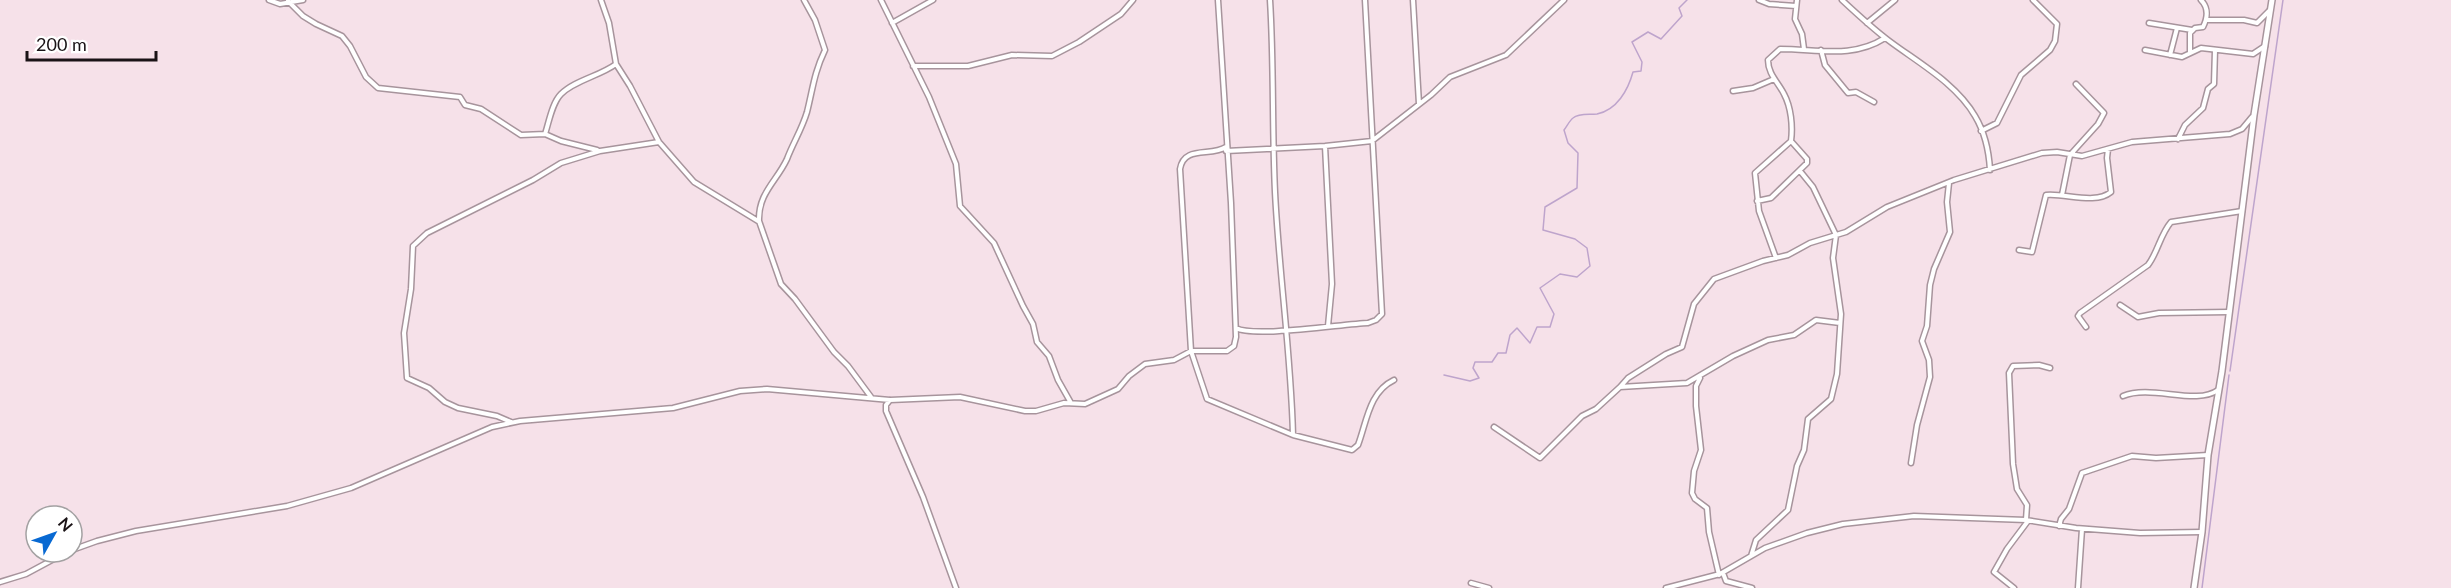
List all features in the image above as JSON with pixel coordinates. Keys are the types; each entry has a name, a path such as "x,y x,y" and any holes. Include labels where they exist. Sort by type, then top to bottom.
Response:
{"main road":[{"path":"2194,588 2202,532 2208,454 2272,0"}],"street":[{"path":"269,0 280,4 303,0"},
{"path":"601,0 609,23 616,64 659,142 694,182 759,221"},
{"path":"804,0 815,20 825,50 814,76 798,137 768,186 759,212 759,221 781,285 795,299 834,352 873,398 886,408 934,525 956,588"},
{"path":"881,0 929,97 956,164 960,206 994,243 1033,324 1037,342 1049,356 1058,381 1071,404"},
{"path":"892,23 933,0"},
{"path":"912,66 968,66 1012,55 1052,56 1079,42 1121,14 1133,0"},
{"path":"84,546 136,531 299,503 351,488 492,427 512,423 673,408 740,391 780,389 890,400 960,397 1025,411 1085,404 1113,392 1142,366 1174,360 1191,351 1227,351 1236,343 1231,202 1218,0"},
{"path":"1270,0 1275,192 1288,330 1293,435"},
{"path":"1235,328 1247,332 1288,330 1372,322 1382,314 1365,0"},
{"path":"1413,0 1419,104"},
{"path":"1394,380 1382,385 1375,396 1355,449 1333,446 1293,435 1211,402 1205,396 1191,351 1183,244 1181,164 1187,156 1194,153 1226,149 1325,146 1372,141 1450,76 1506,55 1564,0"},
{"path":"1759,0 1769,4 1796,6"},
{"path":"1797,0 1795,20 1802,34 1804,49"},
{"path":"1842,0 1867,23 1954,90 1976,116 1989,157 1990,170"},
{"path":"1867,23 1895,0"},
{"path":"1981,131 1997,123 2021,75 2050,50 2055,41 2057,24 2033,0"},
{"path":"2149,23 2192,30 2203,27 2206,20 2205,4 2200,0"},
{"path":"288,1 303,16 325,30 342,36 366,76 378,88 460,97 465,105 481,109 520,135 545,134 587,149 600,151"},
{"path":"2206,20 2244,20 2257,23 2270,10"},
{"path":"2169,55 2174,47 2177,28"},
{"path":"2190,52 2192,30"},
{"path":"1757,201 1771,198 1808,161 1791,141 1788,104 1774,79 1768,60 1780,49 1844,52 1861,50 1886,38"},
{"path":"2145,50 2181,57 2201,48 2253,54 2266,46"},
{"path":"1821,50 1825,65 1848,93 1856,92 1874,102"},
{"path":"2177,140 2185,125 2203,108 2208,89 2214,84 2215,50"},
{"path":"545,134 555,103 561,94 602,74 616,64"},
{"path":"1733,91 1753,88 1774,79"},
{"path":"2062,195 2070,155 2098,124 2104,113 2076,84"},
{"path":"1494,428 1540,458 1582,416 1596,409 1628,378 1682,347 1694,304 1710,282 1788,255 1810,243 1846,232 1887,207 1997,166 2049,151 2070,155 2088,155 2132,142 2230,134 2242,129 2254,115"},
{"path":"1776,258 1770,247 1757,201 1755,172 1791,141"},
{"path":"512,423 498,416 458,408 444,402 429,388 407,378 404,333 411,289 413,246 427,233 527,183 561,163 600,151 659,142"},
{"path":"1325,146 1332,284 1328,326"},
{"path":"2019,250 2032,252 2045,197 2048,195 2098,197 2110,194 2108,149"},
{"path":"1989,157 1997,166"},
{"path":"1751,556 1756,540 1788,510 1791,488 1804,450 1808,419 1830,401 1837,374 1841,308 1833,258 1836,235 1813,188 1800,171"},
{"path":"1911,463 1917,425 1930,377 1929,360 1923,341 1927,326 1930,285 1934,269 1950,232 1947,202 1949,183"},
{"path":"2086,327 2078,316 2080,313 2148,266 2160,238 2171,222 2242,211"},
{"path":"750,216 759,212"},
{"path":"2120,305 2138,317 2159,313 2229,312"},
{"path":"1620,387 1687,383 1733,356 1768,340 1794,335 1816,320 1840,323"},
{"path":"2014,588 1994,572 2027,521 2027,505 2017,489 2013,464 2009,373 2013,366 2039,365 2050,368"},
{"path":"1702,375 1697,383 1696,396 1701,450 1694,471 1692,493 1695,500 1708,510 1708,532 1721,574 1726,581 1752,588"},
{"path":"2123,396 2144,392 2205,395 2218,390"},
{"path":"886,408 890,400"},
{"path":"2059,526 2061,519 2069,509 2082,473 2132,456 2156,458 2208,454"},
{"path":"1666,588 1721,574 1765,548 1807,533 1843,524 1914,516 2027,521 2140,533 2202,532"},
{"path":"2078,588 2082,528"},
{"path":"0,582 26,574 45,564"},
{"path":"1470,583 1489,588"}],"waterway":[{"path":"1444,375 1470,381 1479,378 1473,368 1475,362 1492,362 1498,353 1506,353 1510,335 1517,328 1530,343 1537,327 1550,327 1554,314 1540,288 1560,274 1577,277 1590,266 1587,248 1575,239 1543,230 1545,207 1577,188 1578,153 1568,143 1564,130 1575,116 1604,112 1616,104 1625,92 1633,72 1641,71 1642,62 1632,42 1648,32 1661,39 1682,16 1679,8 1687,0"},
{"path":"2230,371 2283,0"},
{"path":"2202,588 2229,375"}]}
